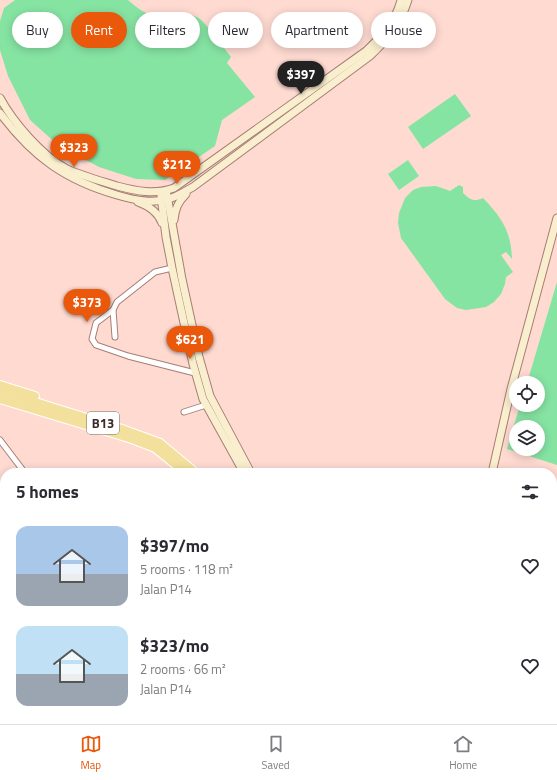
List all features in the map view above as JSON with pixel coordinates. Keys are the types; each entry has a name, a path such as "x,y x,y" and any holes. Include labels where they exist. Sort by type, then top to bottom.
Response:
{"main road":[{"path":"0,98 6,110 32,141 48,155 67,168 124,188 144,192 163,191 180,183 366,51 392,23 399,10 401,0"},
{"path":"0,113 27,146 43,160 66,175 100,190 122,196 143,201 165,200 178,196 193,187 370,56 397,27 408,0"},
{"path":"173,231 174,212 178,202 193,187"},
{"path":"163,191 173,231 199,357 210,396 248,468"},
{"path":"122,196 142,204 159,216 166,237 195,373 206,405 241,468"},
{"path":"165,200 166,237"},
{"path":"493,468 511,389 557,218"},
{"path":"0,384 62,405 74,414"},
{"name":"B13","path":"0,391 122,429 160,443 190,468"},
{"name":"B13","path":"0,399 132,439 155,448 180,468"},
{"path":"0,405 45,418 112,434"}],"street":[{"path":"172,268 160,270 150,275 117,302 113,310 96,323 92,339 96,345 128,356 195,373"},
{"path":"113,310 115,337"},
{"path":"184,412 206,405"},
{"path":"0,440 21,468"}],"green space":[{"path":"15,0 128,0 145,12 135,12 135,48 200,48 200,19 208,27 208,48 224,48 231,57 227,63 255,97 222,120 215,146 165,180 136,179 99,167 58,145 30,120 8,76 0,50 0,21 4,8"},
{"path":"455,94 471,116 423,149 408,127"},
{"path":"408,160 419,176 399,190 388,174"},
{"path":"459,185 463,187 463,193 470,199 477,200 483,198 500,219 510,240 512,259 506,252 501,255 513,272 506,277 501,294 494,302 486,307 466,310 457,308 445,299 401,238 398,223 399,213 405,198 413,190 421,187 436,186 450,191"},
{"path":"557,282 557,465 529,456 545,456 545,420 516,420 518,412 545,412 545,376 529,376"}]}
